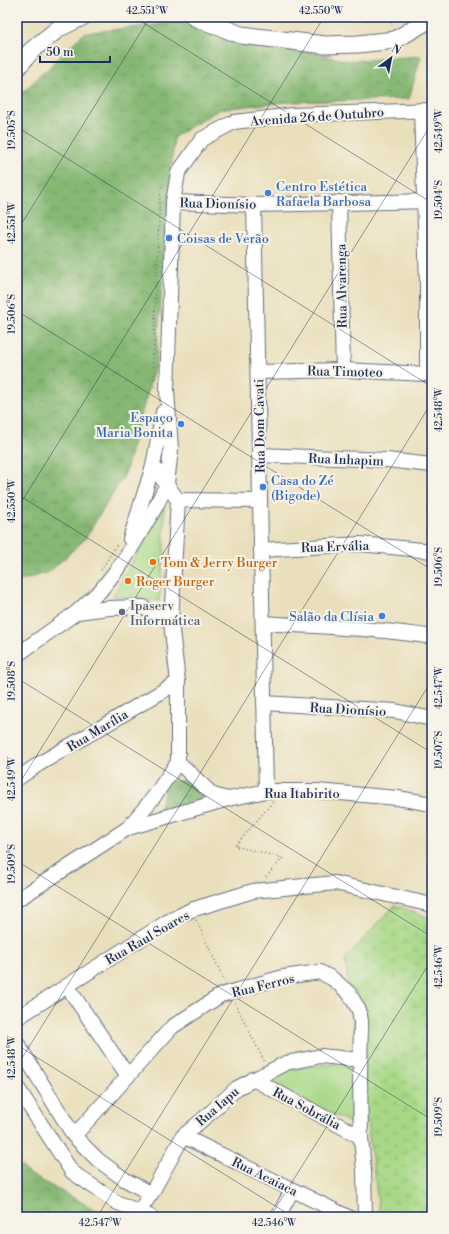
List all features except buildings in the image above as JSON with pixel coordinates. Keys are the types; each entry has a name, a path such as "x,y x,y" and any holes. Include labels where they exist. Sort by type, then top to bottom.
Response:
{"main road":[{"path":"17,68 30,51 59,28 82,17"},
{"path":"194,17 241,35 325,45 358,44 395,40 432,19"}],"street":[{"path":"427,110 429,375"},
{"name":"Avenida 26 de Outubro","path":"17,655 77,612 100,591 123,562 155,508 166,484 171,449 167,391 173,202 178,174 202,139 234,122 293,115 427,110"},
{"name":"Rua Dionísio","path":"173,202 254,205 428,201"},
{"name":"Rua Alvarenga","path":"339,202 343,370"},
{"name":"Rua Dom Cavati","path":"254,205 266,791"},
{"name":"Rua Timoteo","path":"258,372 343,370 429,375"},
{"name":"Avenida 26 de Outubro","path":"123,562 153,466 167,391"},
{"name":"Rua Inhapim","path":"259,455 386,460 432,465"},
{"path":"153,466 178,500 171,622 178,682 178,762 213,795 228,800"},
{"path":"178,500 260,501"},
{"name":"Rua Ervália","path":"261,550 360,544 432,551"},
{"path":"77,612 109,608 143,607 171,622"},
{"path":"263,623 359,629 432,637"},
{"name":"Rua Marília","path":"17,779 39,764 178,682"},
{"name":"Rua Dionísio","path":"264,704 395,711 432,719"},
{"name":"Rua Itabirito","path":"17,900 128,828 153,798 178,762"},
{"name":"Rua Itabirito","path":"128,828 266,791 316,791 398,798 432,804"},
{"name":"Rua Raul Soares","path":"17,1018 167,922 191,910 254,891 335,883 432,905"},
{"name":"Rua Ferros","path":"74,1136 172,1027 221,995 283,977 320,972 333,979 349,994 359,1010 362,1021 360,1060 361,1138 366,1217"},
{"path":"67,986 128,1076"},
{"path":"17,1043 74,1136 98,1160 124,1179 151,1194"},
{"name":"Rua Iapu","path":"145,1214 151,1194 183,1136 237,1088 286,1063 320,1056 360,1060"},
{"name":"Rua Sobrália","path":"253,1079 361,1138"},
{"path":"17,1087 72,1172 116,1202 145,1214"},
{"name":"Rua Acaiaca","path":"183,1136 348,1217"},
{"path":"278,1217 292,1190"}],"path":[{"path":"315,17 388,21 392,23 395,40"},
{"path":"254,891 283,858 235,846 283,791"},
{"path":"191,910 269,1072"}],"green space":[{"path":"182,22 348,61 421,56 409,99 285,102 220,109 174,137 156,361 125,474 84,540 49,572 17,582 17,98 84,33"},
{"path":"164,505 164,556 159,601 113,596"},
{"path":"167,781 191,781 201,799 159,811"},
{"path":"395,905 432,919 432,1217 380,1217 345,959"},
{"path":"335,1064 350,1066 355,1079 355,1125 278,1088 270,1082 272,1075 304,1067"},
{"path":"17,1162 29,1174 109,1217 17,1217"}],"place":[{"name":"Centro Estética Rafaela Barbosa","path":"268,193"},
{"name":"Coisas de Verão","path":"169,238"},
{"name":"Espaço Maria Bonita","path":"181,424"},
{"name":"Casa do Zé (Bigode)","path":"263,487"},
{"name":"Tom & Jerry Burger","path":"153,562"},
{"name":"Roger Burger","path":"128,581"},
{"name":"Ipaserv Informática","path":"122,612"},
{"name":"Salão da Clísia","path":"382,616"}]}
